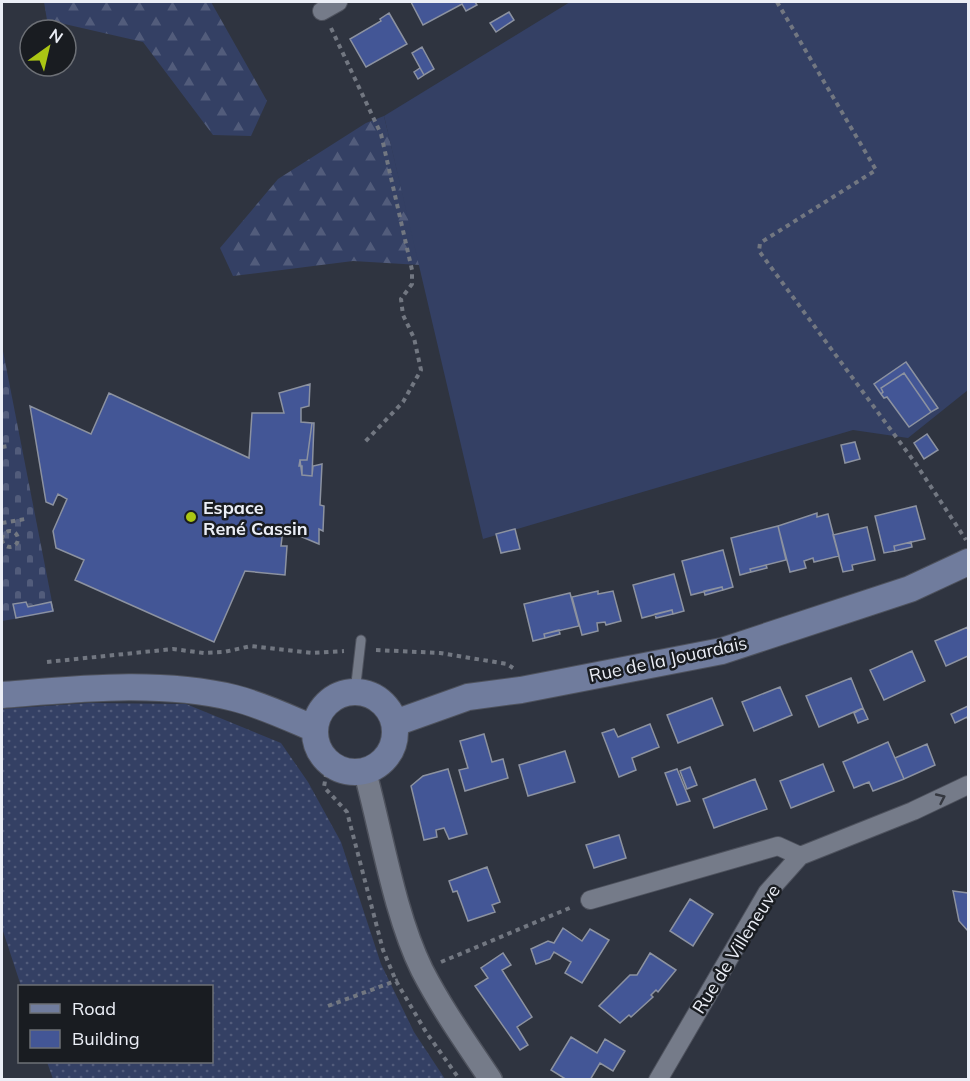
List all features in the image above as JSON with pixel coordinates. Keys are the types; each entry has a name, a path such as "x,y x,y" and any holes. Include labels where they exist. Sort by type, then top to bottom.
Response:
{"main road":[{"name":"Rue de la Jouardais","path":"394,723 468,697 521,690 722,651 910,590 969,562"},
{"path":"2,695 127,687 197,690 236,698 315,729"},
{"path":"355,692 368,694 380,700 389,710 394,723 396,735 387,758 365,772 343,771 333,766 319,750 315,729 318,717 332,699 355,692"}],"street":[{"path":"365,772 405,927 422,970 491,1080"},
{"name":"Rue de Villeneuve","path":"658,1080 767,894 800,856 913,811 969,785"},
{"path":"590,900 778,846 800,856"}],"lane":[{"path":"355,692 361,640"}],"path":[{"path":"777,2 876,170 759,243 759,251 916,464 969,543"},
{"path":"330,6 381,134 412,270 412,284 401,299 403,315 414,338 421,370 403,402 363,444"},
{"path":"2,447 8,446"},
{"path":"2,523 25,519"},
{"path":"9,531 16,534 18,538 15,545 10,547 2,541 9,531"},
{"path":"47,662 172,649 204,653 224,652 251,646 312,653 392,649 440,653 507,664 516,670 521,690"},
{"path":"328,1006 422,970 590,900"}],"green space":[{"path":"44,2 211,2 267,101 251,136 213,135 143,42 78,27 78,18 47,18"},
{"path":"570,2 968,2 968,390 908,438 853,430 483,539 384,116"},
{"path":"384,116 420,265 353,261 233,276 220,248 278,179 366,123"},
{"path":"2,346 54,612 2,621"},
{"path":"90,703 186,704 281,743 308,782 341,842 381,964 414,1032 445,1079 53,1079 47,1063 213,1063 213,985 21,985 2,928 2,709"}],"building":[{"path":"411,2 475,2 477,5 466,11 462,4 423,25"},
{"path":"509,12 514,20 496,32 490,23"},
{"path":"389,13 407,44 366,67 350,39 381,21 380,19"},
{"path":"422,47 434,69 424,75 412,53"},
{"path":"420,68 424,75 418,79 414,72"},
{"path":"906,362 938,408 931,412 904,373 881,388 883,392 881,394 874,384"},
{"path":"904,373 931,412 909,427 887,397 884,398 881,394 883,392 881,388"},
{"name":"Espace René Cassin","path":"310,384 309,406 301,408 301,422 312,423 307,460 300,460 299,466 302,466 302,475 312,476 313,466 322,464 320,505 324,506 323,531 319,529 319,544 283,529 281,546 287,546 285,575 245,571 214,642 75,580 84,560 56,548 53,531 67,499 58,494 53,505 46,502 30,406 91,434 109,393 249,458 252,413 284,413 279,393"},
{"path":"312,423 314,423 312,476 302,475 300,460 307,460"},
{"path":"927,434 938,450 924,459 914,443"},
{"path":"855,442 860,459 845,463 841,445"},
{"path":"916,506 925,539 894,546 895,551 884,553 875,516"},
{"path":"817,513 817,517 828,514 839,556 814,562 813,558 804,561 806,568 790,572 778,526"},
{"path":"778,526 786,560 750,569 751,572 740,575 731,538"},
{"path":"867,527 875,560 852,565 853,570 843,572 833,535"},
{"path":"515,529 520,549 501,553 496,534"},
{"path":"911,542 912,547 895,551 894,546"},
{"path":"723,550 733,587 723,590 722,587 691,595 682,561"},
{"path":"766,565 767,568 751,572 750,569"},
{"path":"674,574 684,611 673,614 672,610 642,618 633,585"},
{"path":"722,587 723,590 705,595 704,591"},
{"path":"598,591 598,594 613,591 621,621 606,625 605,622 597,623 598,631 582,635 572,597"},
{"path":"570,593 579,626 544,634 545,638 533,641 524,604"},
{"path":"26,602 28,607 51,602 53,611 16,618 13,604"},
{"path":"672,610 673,614 656,618 655,614"},
{"path":"968,627 968,656 946,666 935,641"},
{"path":"559,630 560,634 545,638 544,634"},
{"path":"912,651 925,681 884,700 870,670"},
{"path":"851,678 863,708 819,727 806,696"},
{"path":"780,687 792,715 754,731 742,702"},
{"path":"712,698 723,725 678,743 667,715"},
{"path":"968,706 968,720 967,717 955,723 951,714"},
{"path":"863,708 868,719 858,723 854,713"},
{"path":"650,724 659,747 632,758 636,770 619,777 602,733 614,729 618,737"},
{"path":"484,734 492,762 503,759 508,778 465,791 459,770 468,768 460,741"},
{"path":"888,742 904,779 873,791 869,782 854,788 843,762"},
{"path":"927,744 935,765 904,779 895,758"},
{"path":"565,751 575,782 528,796 519,765"},
{"path":"823,764 834,791 791,808 780,781"},
{"path":"690,767 697,785 687,789 680,771"},
{"path":"448,769 467,834 449,839 444,828 436,830 437,837 424,840 411,786 423,776"},
{"path":"677,769 690,801 677,805 665,773"},
{"path":"755,779 767,809 714,828 703,799"},
{"path":"619,835 626,858 594,868 586,845"},
{"path":"487,867 500,902 492,905 495,912 468,921 457,891 453,892 449,881"},
{"path":"953,891 968,893 968,931 959,921"},
{"path":"690,899 713,914 693,946 670,931"},
{"path":"563,928 582,941 590,929 609,940 582,983 565,973 571,962 554,952 550,959 536,964 531,949 548,941 554,943"},
{"path":"503,953 511,965 502,970 532,1017 517,1027 528,1045 520,1050 475,986 488,978 481,968"},
{"path":"650,953 676,970 658,992 656,990 651,995 653,997 631,1017 629,1015 620,1023 599,1006 630,975 637,975"},
{"path":"571,1037 597,1053 605,1039 625,1051 613,1071 600,1063 590,1080 567,1080 551,1070"}],"place":[{"name":"Espace René Cassin","path":"191,517"}]}
